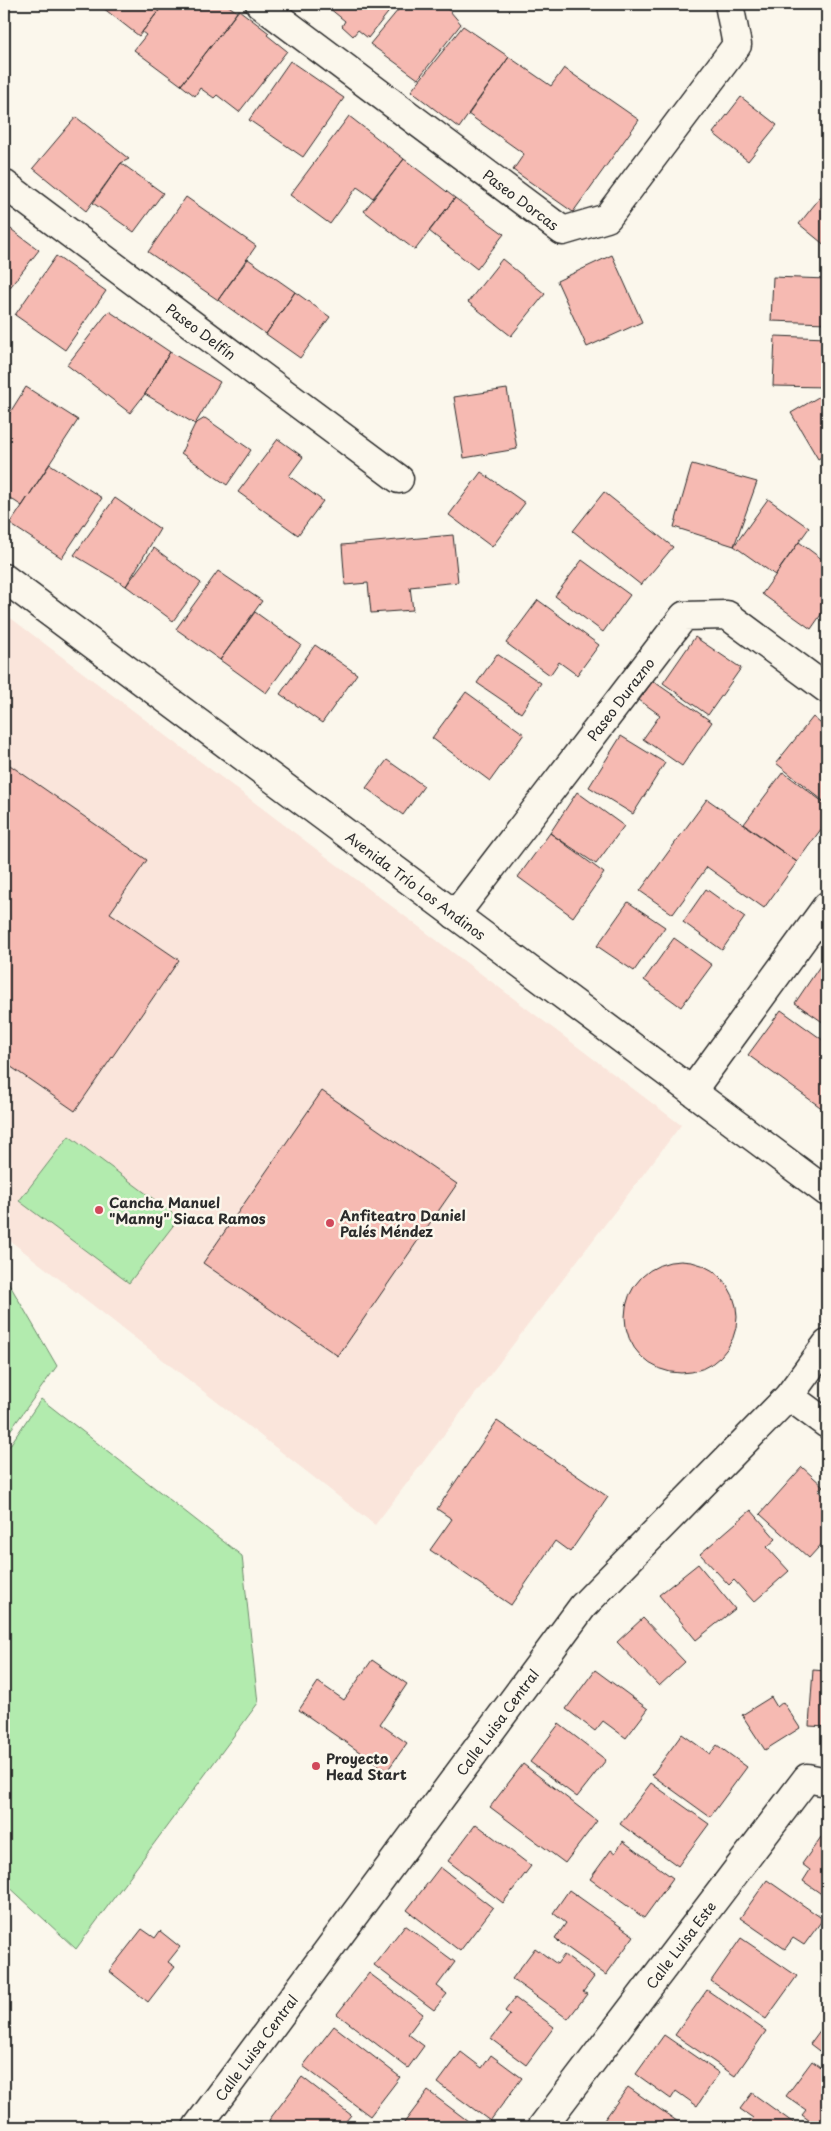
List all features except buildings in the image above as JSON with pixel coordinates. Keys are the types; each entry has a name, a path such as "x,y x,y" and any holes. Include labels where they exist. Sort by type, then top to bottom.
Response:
{"street":[{"name":"Paseo Dorcas","path":"260,4 563,231 607,218 738,45 728,4"},
{"name":"Paseo Delfín","path":"4,184 399,479"},
{"name":"Avenida Trío Los Andinos","path":"4,578 827,1192"},
{"name":"Paseo Durazno","path":"455,915 684,616 727,615 827,688"},
{"path":"692,1091 827,906"},
{"name":"Calle Luisa Central","path":"197,2127 583,1606 789,1396 827,1344"},
{"path":"789,1396 827,1424"},
{"name":"Calle Luisa Este","path":"542,2127 808,1778 827,1782"}],"shaded area":[{"path":"4,613 681,1125 375,1525 4,1236"}],"green space":[{"name":"Cancha Manuel \"Manny\" Siaca Ramos","path":"69,1136 179,1218 129,1283 19,1201"},
{"path":"4,1275 57,1366 4,1439"},
{"path":"41,1399 242,1556 258,1703 76,1949 4,1882 4,1454"}],"place":[{"name":"Cancha Manuel \"Manny\" Siaca Ramos","path":"99,1210"},
{"name":"Anfiteatro Daniel Palés Méndez","path":"330,1223"},
{"name":"Proyecto Head Start","path":"316,1766"}]}
